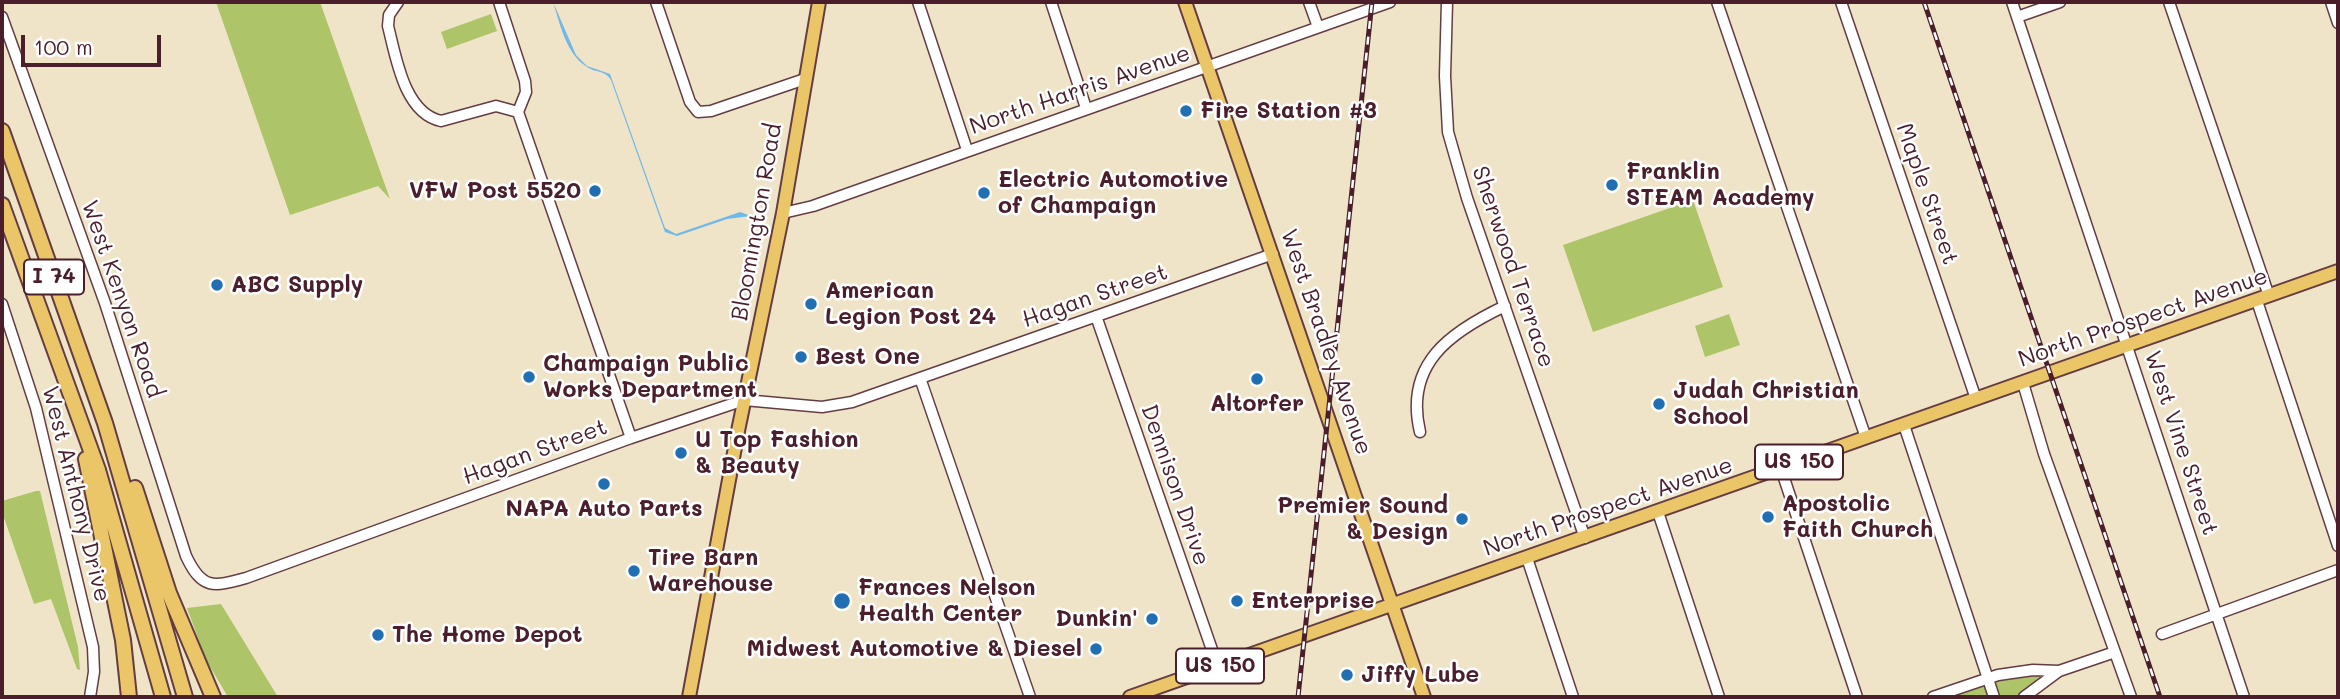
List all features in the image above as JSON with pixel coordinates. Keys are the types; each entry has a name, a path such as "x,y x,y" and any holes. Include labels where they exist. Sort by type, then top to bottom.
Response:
{"highway":[{"name":"I 74","path":"2,131 105,423 185,697"},
{"name":"I 74","path":"2,205 102,483 163,697"},
{"path":"105,423 127,463 169,593 213,697"},
{"path":"80,427 121,629 129,697"}],"main road":[{"name":"Bloomington Road","path":"689,697 744,400 783,214 820,2"},
{"name":"West Bradley Avenue","path":"1185,2 1395,605 1424,697"},
{"name":"North Prospect Avenue","path":"1130,697 2338,271"}],"street":[{"path":"398,2 389,15 388,26 410,96 420,111 441,121 496,106 518,112"},
{"path":"499,2 525,80 526,92 518,112 631,438"},
{"path":"656,2 690,102 698,112 711,111 805,79"},
{"path":"918,2 967,150"},
{"path":"1051,2 1086,108"},
{"path":"1309,2 1318,27"},
{"name":"North Harris Avenue","path":"783,214 813,206 1390,2"},
{"name":"Sherwood Terrace","path":"1447,2 1445,76 1448,132 1585,538"},
{"path":"1717,2 1866,438"},
{"name":"Maple Street","path":"1841,2 1976,399"},
{"name":"West Vine Street","path":"2012,2 2244,697"},
{"path":"2017,17 2060,2"},
{"path":"2169,2 2338,546"},
{"path":"2331,2 2338,23"},
{"name":"West Kenyon Road","path":"2,17 104,303 183,547 197,577 212,584"},
{"name":"Hagan Street","path":"212,584 246,578 631,438 744,400 831,407 920,379 1273,254"},
{"name":"West Anthony Drive","path":"2,304 36,408 93,647 94,672 90,697"},
{"path":"1420,432 1416,395 1428,364 1459,331 1505,306"},
{"name":"Dennison Drive","path":"1096,316 1218,667"},
{"path":"920,379 1030,697"},
{"path":"2023,383 2044,454 2131,697"},
{"path":"1904,425 1994,697"},
{"path":"1781,469 1857,697"},
{"path":"1658,512 1719,697"},
{"path":"1527,558 1573,697"},
{"path":"2162,634 2338,570"},
{"path":"2024,697 2059,671 2115,652"},
{"path":"1933,697 1988,678 2033,670 2059,671"}],"green space":[{"path":"216,2 320,2 390,199 378,186 290,215"},
{"path":"491,14 497,31 447,49 441,32"},
{"path":"1693,200 1723,287 1593,332 1563,245"},
{"path":"1729,314 1740,345 1705,357 1695,326"},
{"path":"40,491 78,647 80,670 77,669 51,599 34,604 2,512 2,501"},
{"path":"221,604 278,697 228,697 206,660 187,608"},
{"path":"2040,674 2040,680 2016,697 1944,697 2003,678"}],"water":[{"path":"553,2 576,55 587,66 610,74 665,228 676,234 740,212 751,216 727,219 677,236 665,232 611,80 587,67 574,54 565,38"}],"railway":[{"path":"1298,697 1372,2"},
{"path":"1924,2 2160,697"}],"place":[{"name":"Fire Station #3","path":"1186,111"},
{"name":"Franklin STEAM Academy","path":"1612,185"},
{"name":"VFW Post 5520","path":"595,191"},
{"name":"Electric Automotive of Champaign","path":"984,193"},
{"name":"ABC Supply","path":"217,285"},
{"name":"American Legion Post 24","path":"811,304"},
{"name":"Best One","path":"801,357"},
{"name":"Champaign Public Works Department","path":"529,377"},
{"name":"Altorfer","path":"1257,379"},
{"name":"Judah Christian School","path":"1659,404"},
{"name":"U Top Fashion & Beauty","path":"681,453"},
{"name":"NAPA Auto Parts","path":"604,484"},
{"name":"Apostolic Faith Church","path":"1768,517"},
{"name":"Premier Sound & Design","path":"1462,519"},
{"name":"Tire Barn Warehouse","path":"634,571"},
{"name":"Frances Nelson Health Center","path":"842,601"},
{"name":"Enterprise","path":"1237,601"},
{"name":"Dunkin'","path":"1152,619"},
{"name":"The Home Depot","path":"378,635"},
{"name":"Midwest Automotive & Diesel","path":"1096,649"},
{"name":"Jiffy Lube","path":"1347,675"}]}
